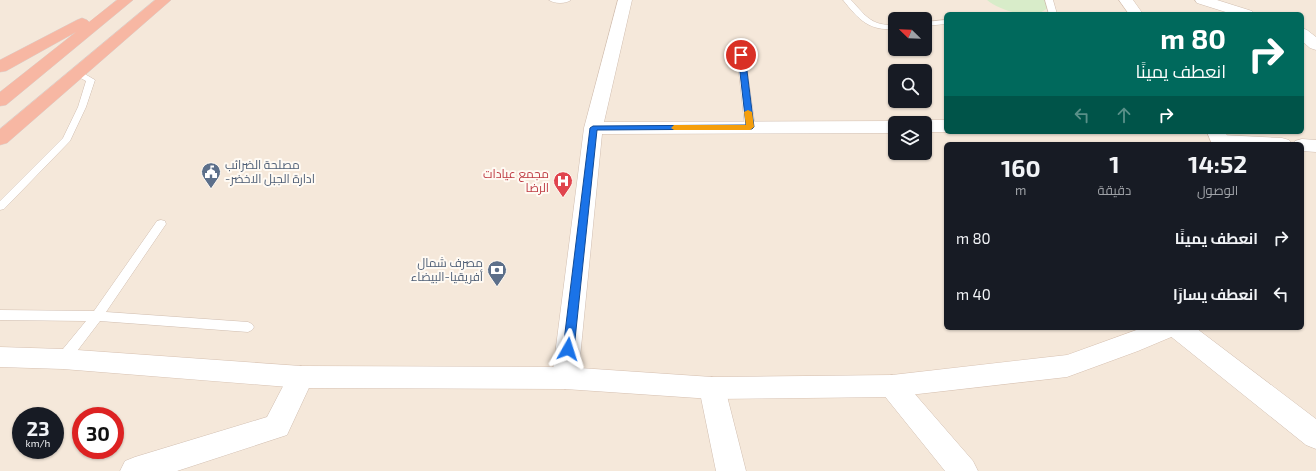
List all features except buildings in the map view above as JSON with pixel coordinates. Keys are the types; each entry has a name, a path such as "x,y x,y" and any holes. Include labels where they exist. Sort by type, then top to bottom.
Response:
{"highway":[{"path":"0,139 164,0"},
{"path":"0,67 125,1"},
{"path":"0,101 125,1"}],"street":[{"path":"565,378 593,128 626,0"},
{"path":"1126,0 1135,12"},
{"path":"1202,0 1241,12"},
{"path":"1304,35 1316,45"},
{"path":"932,126 944,126"},
{"path":"593,128 888,127"},
{"path":"1220,139 1257,142"},
{"path":"1304,145 1316,146"},
{"path":"0,357 63,359 301,376 565,378 712,388 892,386 1066,366 1129,344 1162,330"},
{"path":"1181,330 1316,436"},
{"path":"135,471 277,426 301,376"},
{"path":"892,386 964,471"},
{"path":"712,388 731,471"}],"lane":[{"path":"553,0 567,0"},
{"path":"847,0 870,25 888,28"},
{"path":"1049,0 1052,12"},
{"path":"932,23 944,22"},
{"path":"741,55 750,127"},
{"path":"0,207 67,139 82,107 91,80 78,73"},
{"path":"63,359 97,316 161,224"},
{"path":"0,315 97,316 248,327"}],"shaded area":[{"path":"0,0 1316,0 1316,471 0,471"}],"green space":[{"path":"987,0 1046,0 1050,7 1041,12 1012,12"}],"slow traffic":[{"path":"674,128 750,127 748,112"}],"place":[{"name":"مصلحة الضرائب -ادارة الجبل الاخضر","path":"211,189"},
{"name":"مجمع عيادات الرضا","path":"563,198"},
{"name":"مصرف شمال أفريقيا-البيضاء","path":"497,287"}],"route":[{"path":"568,349 593,128 750,127 741,55"}]}
